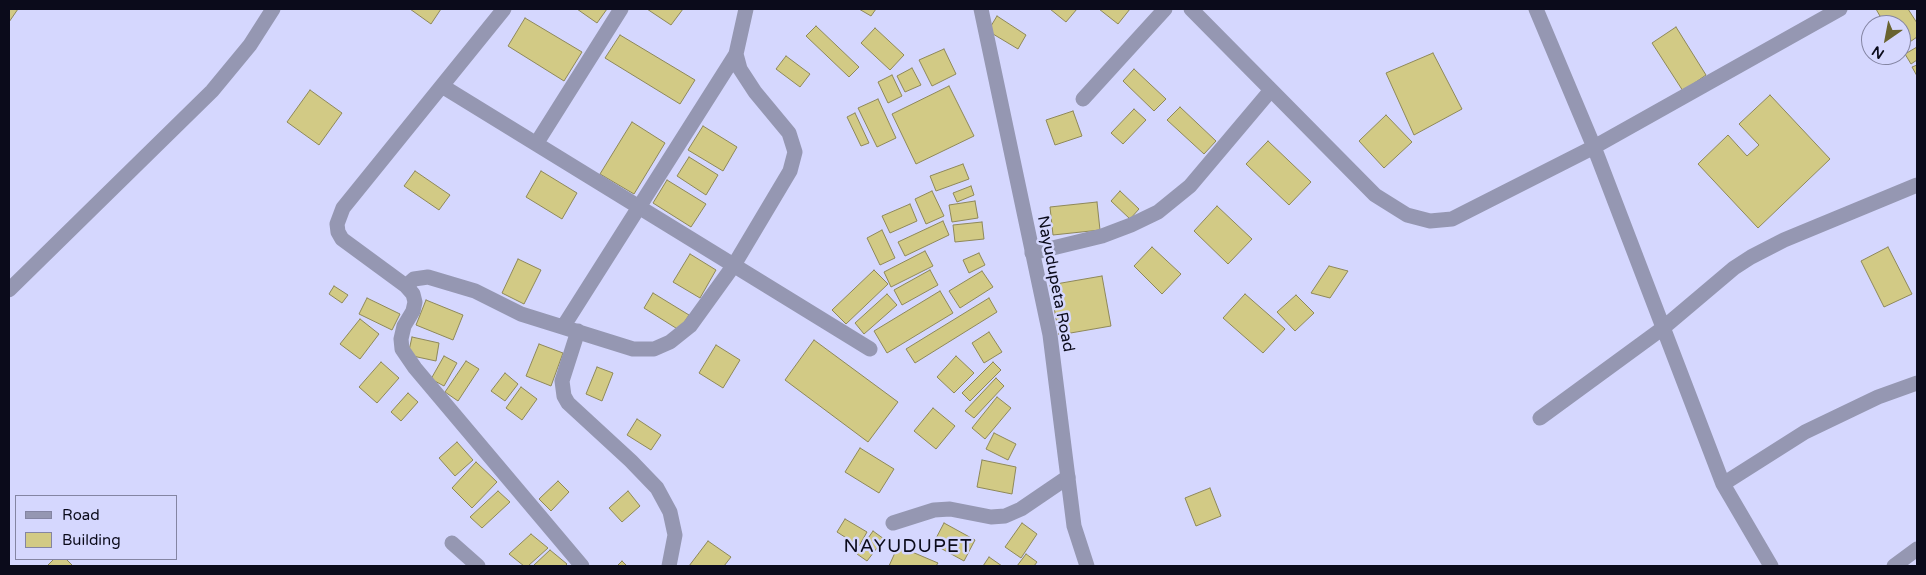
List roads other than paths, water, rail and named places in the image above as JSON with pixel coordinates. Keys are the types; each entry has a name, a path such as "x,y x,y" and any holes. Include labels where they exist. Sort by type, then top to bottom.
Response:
{"street":[{"path":"9,290 212,91 250,45 273,9"},
{"path":"504,9 343,208 337,224 338,232 342,239 406,286 413,294 415,302 413,311 404,326 401,339 402,349 415,368 582,566"},
{"path":"536,144 621,9"},
{"path":"563,327 736,54 746,9"},
{"name":"Nayudupeta Road","path":"981,9 1050,335 1074,526 1088,566"},
{"path":"1083,99 1165,9"},
{"path":"1191,9 1374,195 1407,215 1430,221 1452,219 1594,147 1840,9"},
{"path":"1536,9 1594,147 1723,484 1771,566"},
{"path":"406,286 414,279 428,277 475,291 521,314 633,349 654,350 670,342 690,326 734,265 790,170 794,152 789,133 755,92 740,69 736,54"},
{"path":"442,86 870,349"},
{"path":"1032,253 1102,236 1158,212 1190,186 1271,90"},
{"path":"1540,418 1663,328 1734,268 1751,257 1784,240 1917,185"},
{"path":"578,331 562,381 564,396 568,403 631,460 657,488 670,512 675,535 669,566"},
{"path":"1723,484 1805,432 1878,397 1917,383"},
{"path":"893,523 934,510 950,509 991,517 1005,516 1021,509 1068,477"},
{"path":"452,543 478,566"},
{"path":"1894,566 1917,549"}],"district":[{"name":"NAYUDUPET","path":"908,547"}]}
